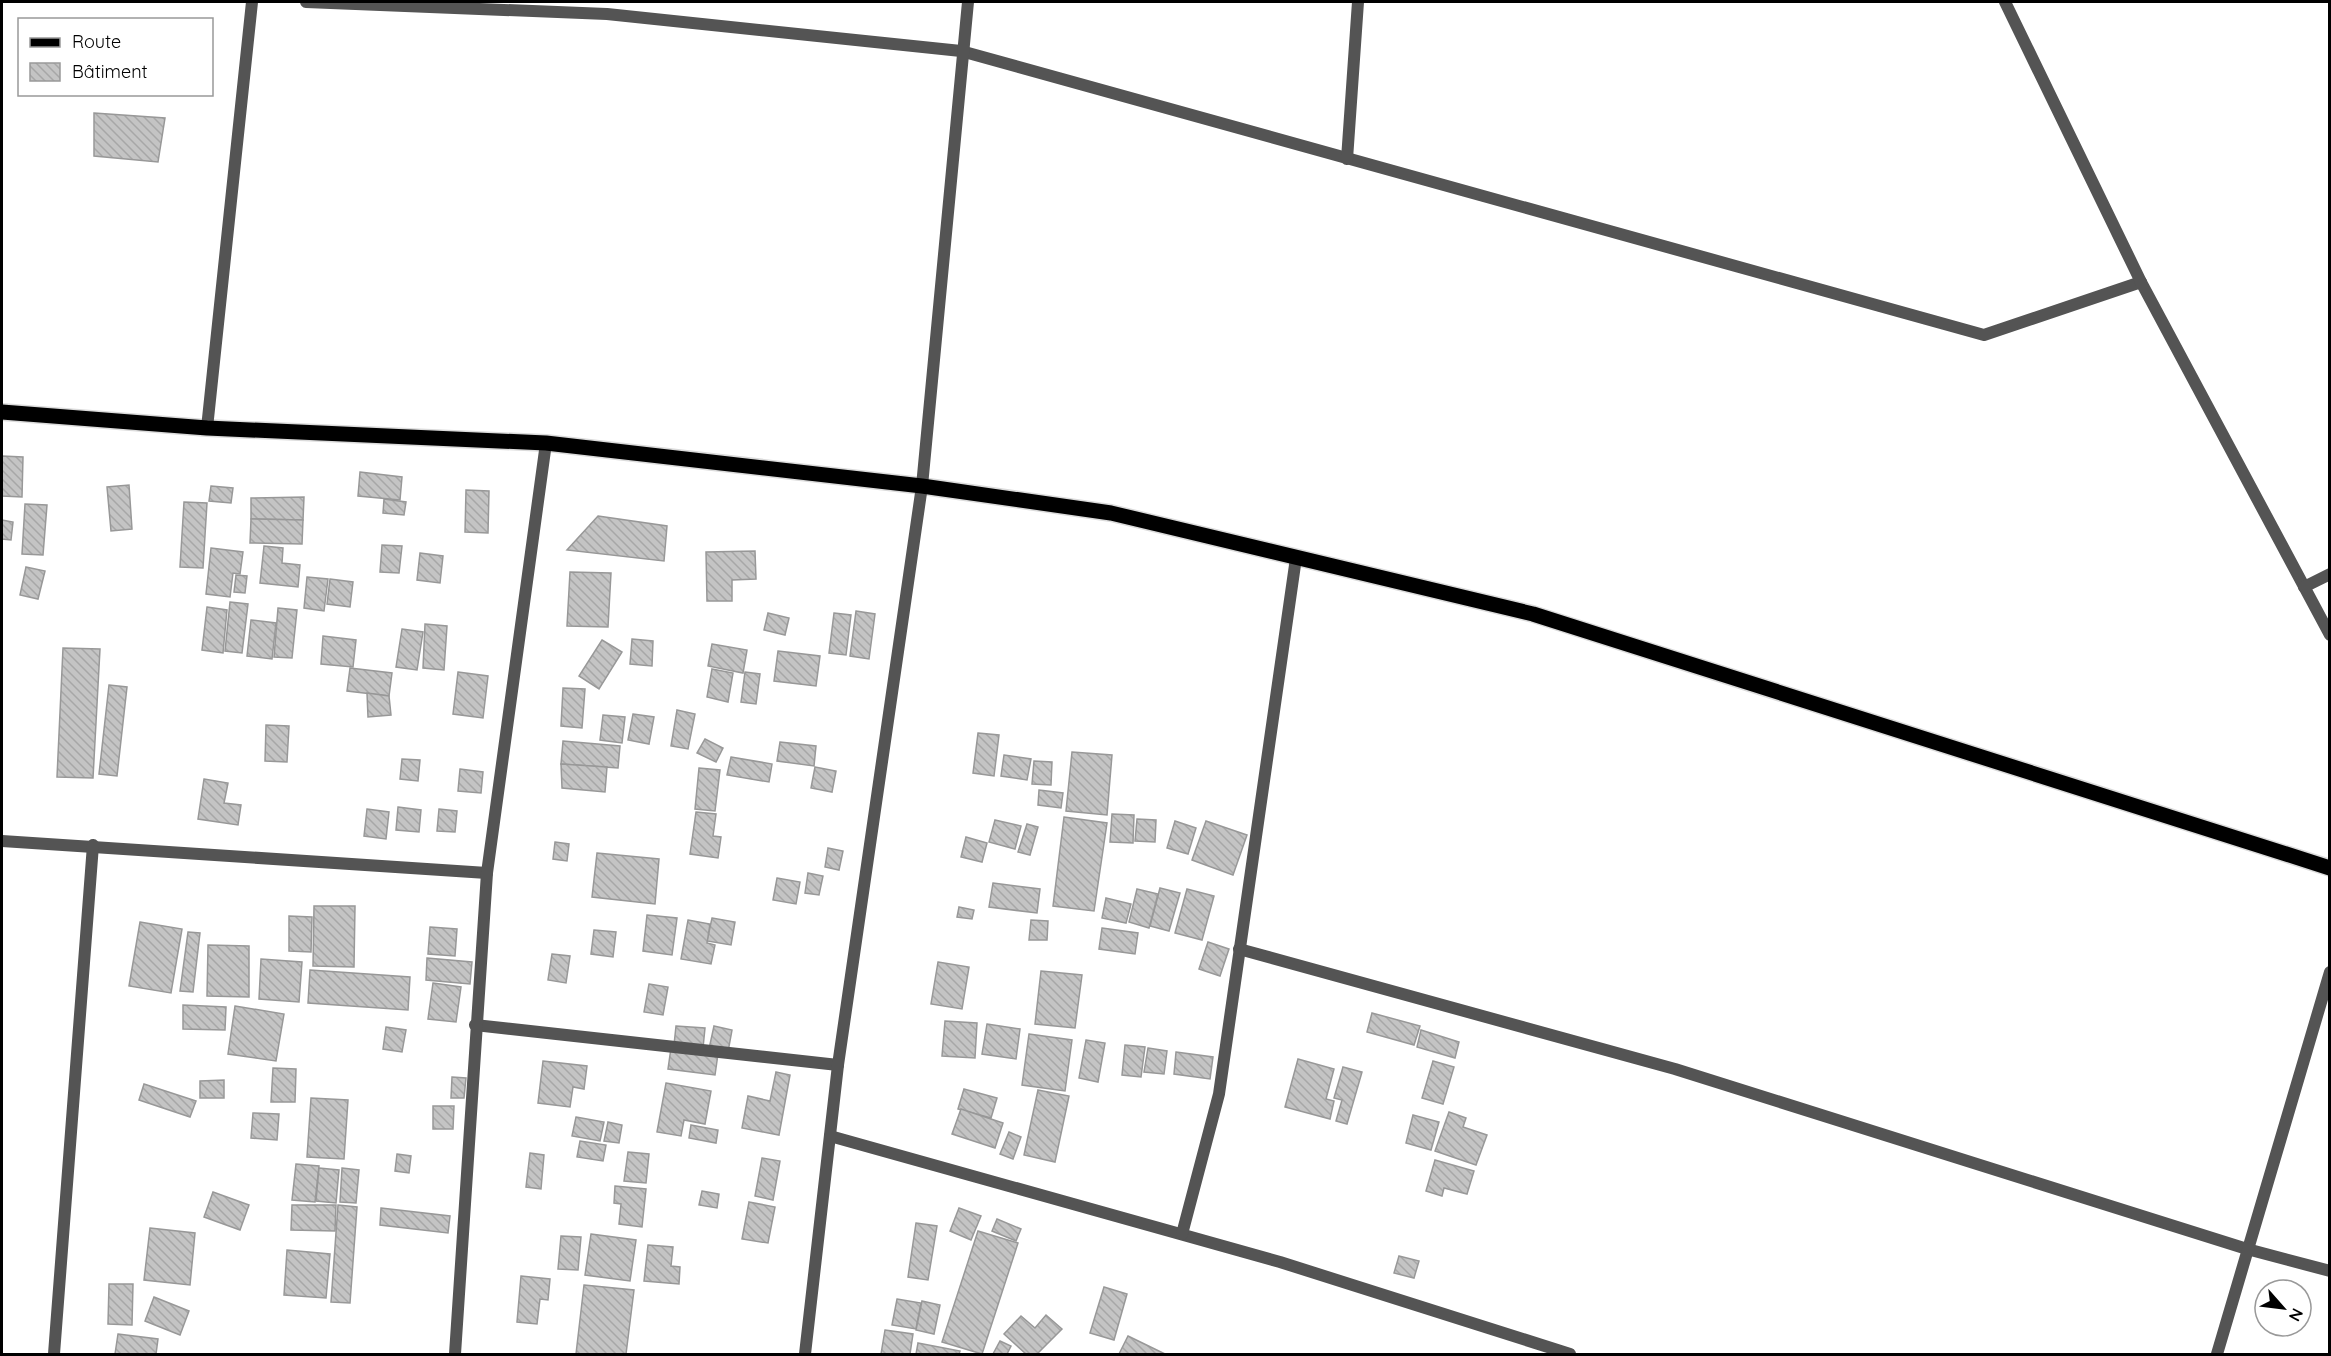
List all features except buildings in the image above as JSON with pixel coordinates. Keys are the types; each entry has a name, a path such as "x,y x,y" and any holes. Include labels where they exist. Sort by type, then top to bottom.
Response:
{"main road":[{"path":"2,412 207,428 546,444 922,486 1111,513 1533,614 2330,868"}],"street":[{"path":"207,428 252,2"},
{"path":"306,2 608,8 961,51 1984,336 2141,282"},
{"path":"805,1354 838,1065 922,486 961,51 968,2"},
{"path":"1347,159 1358,2"},
{"path":"2005,2 2141,282 2330,635"},
{"path":"455,1354 475,1025 488,873 546,444"},
{"path":"1182,1234 1219,1094 1296,558"},
{"path":"2304,587 2330,574"},
{"path":"2,841 93,845 488,873"},
{"path":"54,1354 93,845"},
{"path":"1239,949 1675,1069 2247,1249 2330,1271"},
{"path":"2217,1354 2330,972"},
{"path":"475,1025 838,1065"},
{"path":"830,1136 1280,1262 1570,1354"}]}
